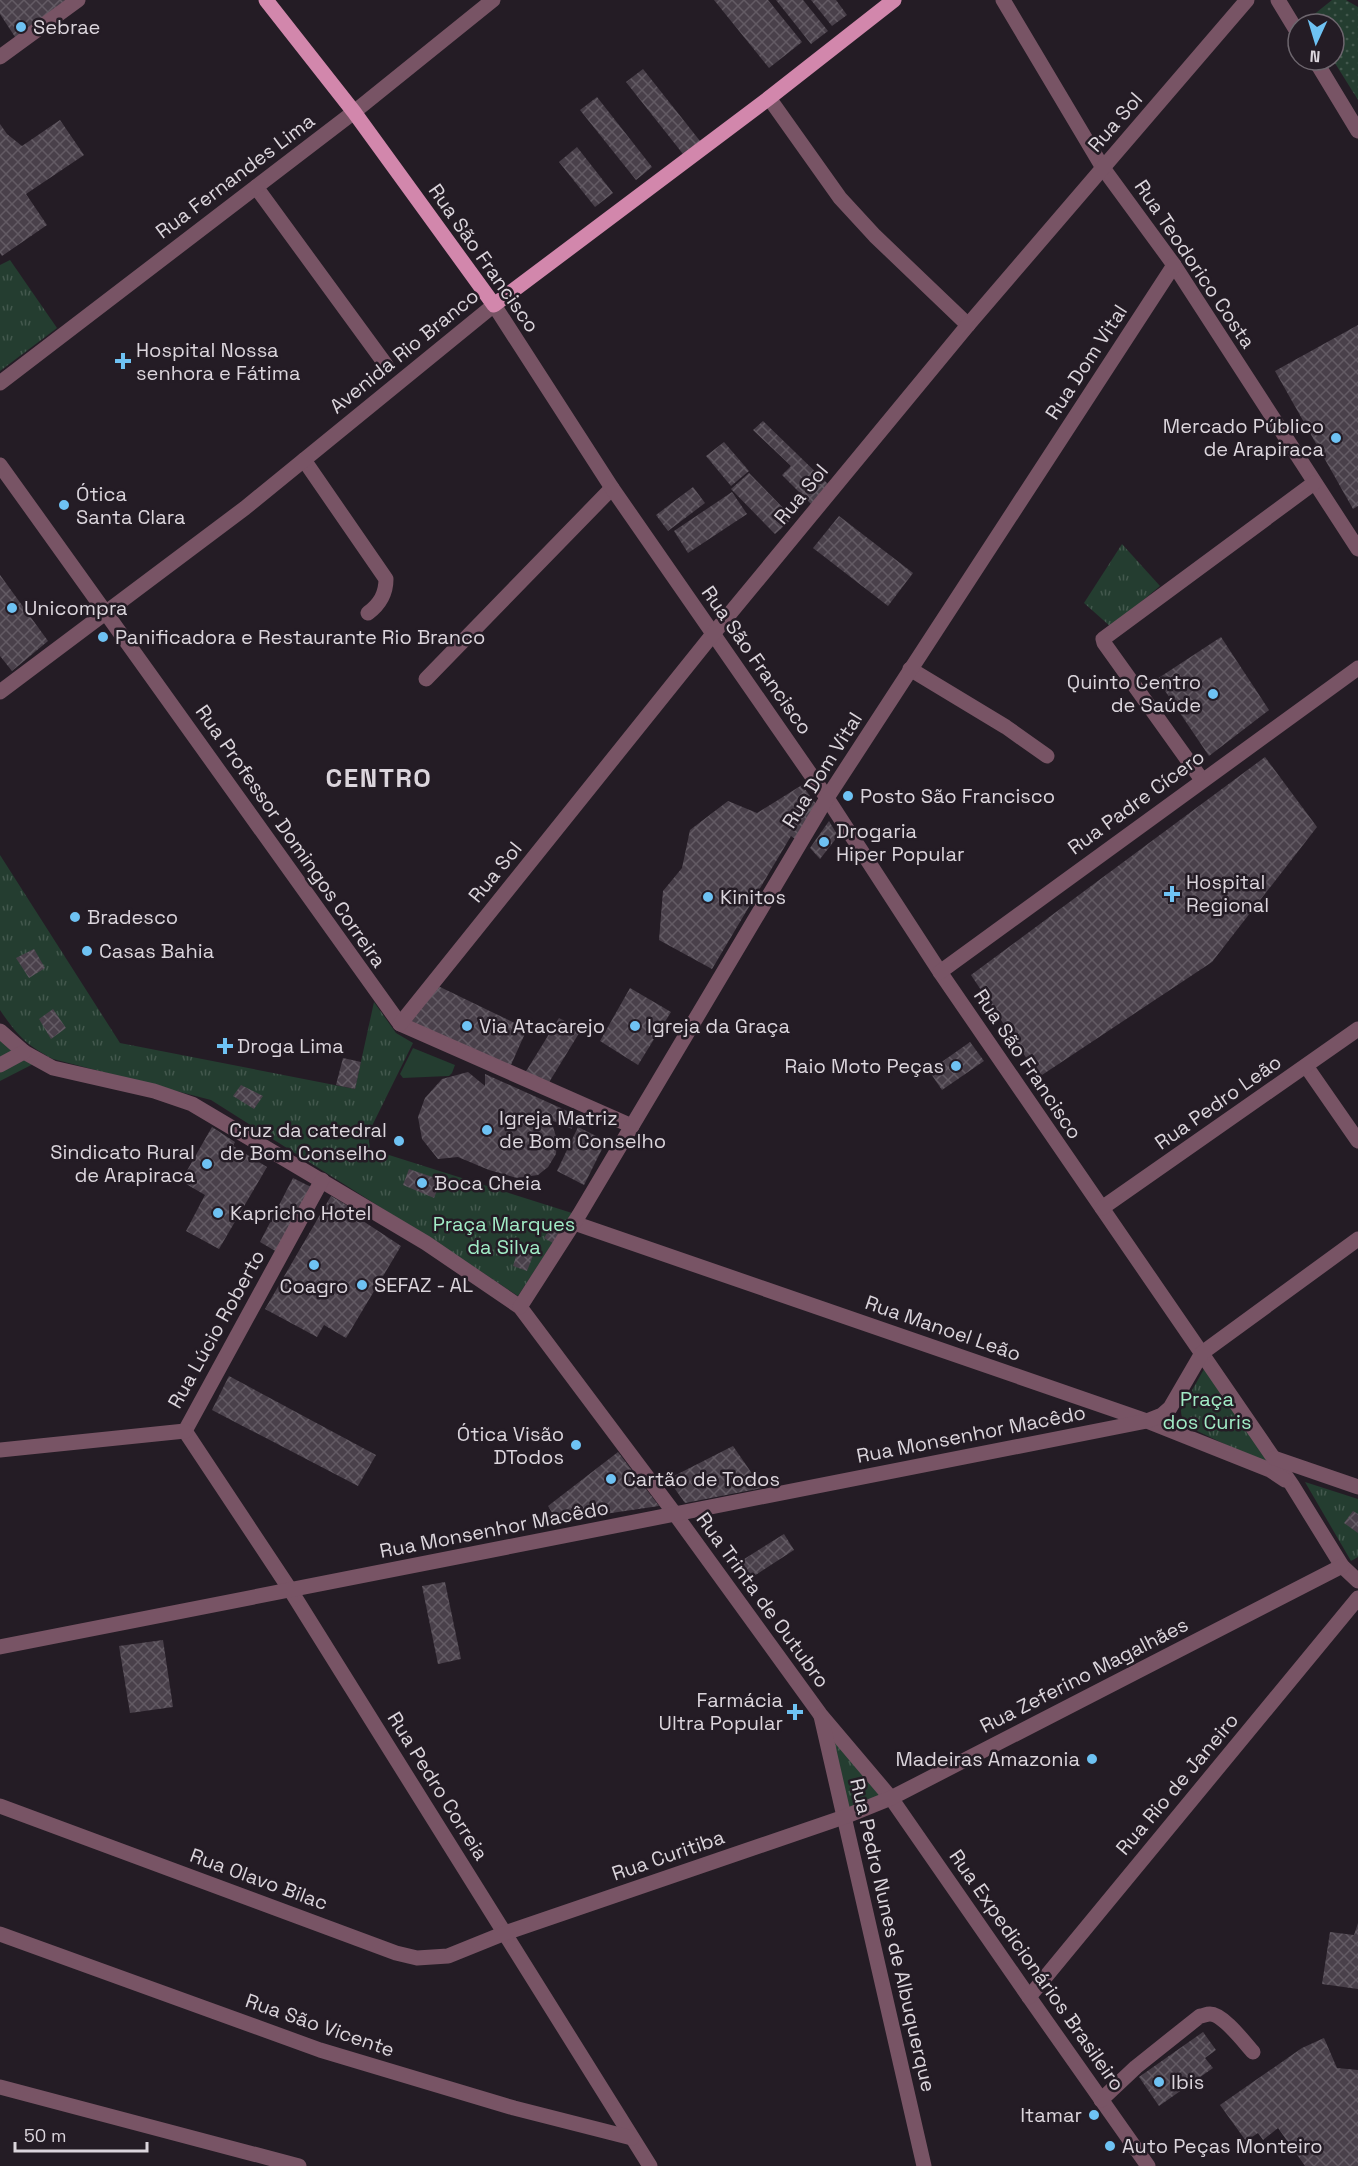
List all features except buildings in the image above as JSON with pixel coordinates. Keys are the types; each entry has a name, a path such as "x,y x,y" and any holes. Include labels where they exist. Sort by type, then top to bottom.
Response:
{"main road":[{"name":"Rua São Francisco","path":"266,0 354,111 494,304"},
{"name":"Avenida Rio Branco","path":"494,304 769,98 894,0"}],"street":[{"path":"0,57 78,0"},
{"name":"Rua Fernandes Lima","path":"0,383 256,187 494,0"},
{"name":"Rua Teodorico Costa","path":"1003,0 1103,168 1174,265 1358,549"},
{"name":"Rua Sol","path":"400,1024 713,633 968,325 1247,0"},
{"path":"1278,0 1286,13"},
{"path":"1322,72 1358,131"},
{"path":"769,98 840,198 875,236 968,325"},
{"path":"256,187 386,365"},
{"name":"Rua Dom Vital","path":"520,1307 633,1126 827,798 1174,265"},
{"name":"Avenida Rio Branco","path":"0,692 245,508 494,304"},
{"name":"Rua São Francisco","path":"494,304 612,488 827,798 940,972 1293,1485 1342,1566 1358,1581"},
{"path":"304,460 386,579 386,592 368,613"},
{"name":"Rua Professor Domingos Correira","path":"0,465 400,1024"},
{"path":"1202,780 1103,639 1314,483"},
{"path":"426,679 612,488"},
{"name":"Rua Padre Cícero","path":"940,972 1358,668"},
{"path":"910,669 1006,727 1047,756"},
{"path":"400,1024 633,1126"},
{"name":"Rua Pedro Leão","path":"1102,1208 1358,1029"},
{"name":"Rua Trinta de Outubro","path":"0,1031 24,1052 53,1068 154,1091 192,1104 426,1243 520,1307 675,1514 820,1714 891,1798"},
{"path":"0,1054 24,1052"},
{"path":"0,1065 24,1052"},
{"path":"1306,1066 1358,1141"},
{"name":"Rua Lúcio Roberto","path":"0,1449 184,1431 322,1180"},
{"name":"Rua Manoel Leão","path":"574,1223 1147,1421 1270,1470 1293,1485"},
{"path":"1202,1353 1358,1239"},
{"name":"Rua Monsenhor Macêdo","path":"0,1647 1147,1421 1162,1415 1170,1408 1202,1353"},
{"name":"Rua Pedro Correia","path":"184,1431 291,1591 650,2166"},
{"path":"1274,1458 1358,1487"},
{"name":"Rua Zeferino Magalhães","path":"844,1817 891,1798 1342,1566"},
{"name":"Rua Rio de Janeiro","path":"1029,1997 1358,1598"},
{"name":"Rua Pedro Nunes de Albuquerque","path":"820,1714 924,2166"},
{"name":"Rua Expedicionários Brasileiro","path":"891,1798 1149,2166"},
{"name":"Rua Olavo Bilac","path":"0,1806 396,1953 417,1958 448,1956 505,1933"},
{"name":"Rua Curitiba","path":"505,1933 844,1817"},
{"name":"Rua São Vicente","path":"0,1934 320,2050 514,2109 632,2138"},
{"path":"1101,2100 1136,2067 1200,2016 1210,2014 1217,2016 1253,2052"},
{"path":"0,2087 299,2166"}],"green space":[{"path":"1332,0 1346,0 1358,7 1358,100 1340,72 1346,72 1346,12 1317,12"},
{"path":"10,260 57,328 0,371 0,265"},
{"path":"1122,544 1160,586 1111,627 1084,603"},
{"name":"Praça Marques da Silva","path":"0,855 120,1043 355,1089 374,1002 396,1033 413,1043 368,1134 370,1149 572,1213 518,1296 211,1100 53,1059 29,1044 17,1033 0,1010"},
{"path":"0,1031 39,1061 0,1081"},
{"path":"413,1048 455,1065 452,1073 449,1076 403,1078 400,1074"},
{"name":"Praça dos Curis","path":"1204,1369 1279,1470 1193,1429 1184,1421 1181,1410"},
{"path":"1305,1482 1358,1499 1358,1557 1351,1561"},
{"path":"820,1714 891,1798 844,1817"}],"place":[{"name":"Sebrae","path":"21,27"},
{"name":"Hospital Nossa senhora e Fátima","path":"123,361"},
{"name":"Mercado Público de Arapiraca","path":"1336,438"},
{"name":"Ótica Santa Clara","path":"64,505"},
{"name":"Unicompra","path":"12,608"},
{"name":"Panificadora e Restaurante Rio Branco","path":"103,637"},
{"name":"Quinto Centro de Saúde","path":"1213,694"},
{"name":"Posto São Francisco","path":"848,796"},
{"name":"Drogaria Hiper Popular","path":"824,842"},
{"name":"Hospital Regional","path":"1172,894"},
{"name":"Kinitos","path":"708,897"},
{"name":"Bradesco","path":"75,917"},
{"name":"Casas Bahia","path":"87,951"},
{"name":"Via Atacarejo","path":"467,1026"},
{"name":"Igreja da Graça","path":"635,1026"},
{"name":"Droga Lima","path":"225,1046"},
{"name":"Raio Moto Peças","path":"956,1066"},
{"name":"Igreja Matriz de Bom Conselho","path":"487,1130"},
{"name":"Cruz da catedral de Bom Conselho","path":"399,1141"},
{"name":"Sindicato Rural de Arapiraca","path":"207,1164"},
{"name":"Boca Cheia","path":"422,1183"},
{"name":"Kapricho Hotel","path":"218,1213"},
{"name":"Coagro","path":"314,1265"},
{"name":"SEFAZ - AL","path":"362,1285"},
{"name":"Ótica Visão DTodos","path":"576,1445"},
{"name":"Cartão de Todos","path":"611,1479"},
{"name":"Farmácia Ultra Popular","path":"795,1712"},
{"name":"Madeiras Amazonia","path":"1092,1759"},
{"name":"Ibis","path":"1159,2082"},
{"name":"Itamar","path":"1094,2115"},
{"name":"Auto Peças Monteiro","path":"1110,2146"}],"district":[{"name":"CENTRO","path":"379,778"}]}
